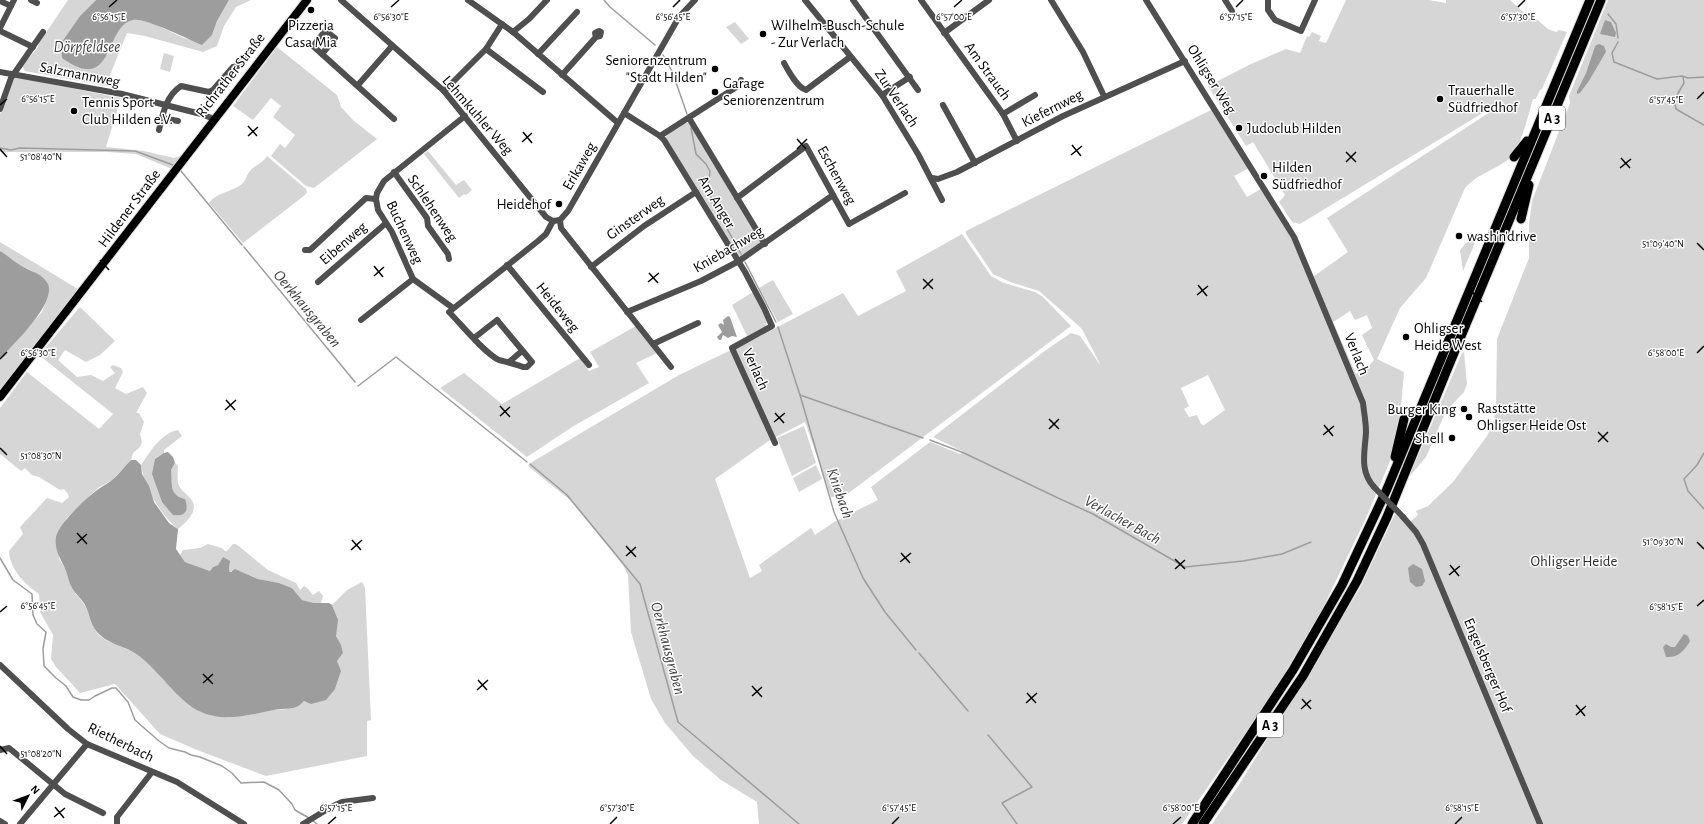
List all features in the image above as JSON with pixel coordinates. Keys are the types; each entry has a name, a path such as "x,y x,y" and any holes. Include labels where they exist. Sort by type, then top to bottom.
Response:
{"highway":[{"name":"A 3","path":"1192,824 1293,670 1342,584 1387,489 1590,0"},
{"name":"A 3","path":"1203,824 1302,676 1357,581 1387,517 1601,0"},
{"path":"1514,157 1526,141 1544,110"},
{"path":"1521,219 1535,159"},
{"path":"1387,489 1404,419"},
{"path":"1387,517 1403,492"}],"main road":[{"name":"Richrather Straße","path":"177,168 307,0"},
{"name":"Hildener Straße","path":"0,398 177,168"}],"street":[{"path":"14,0 0,29 33,46"},
{"name":"Lehmkuhler Weg","path":"341,0 444,91 546,217 556,220 591,267 671,367"},
{"path":"468,0 513,32 618,123"},
{"path":"513,32 547,0"},
{"name":"Erikaweg","path":"451,310 546,234 556,220 568,211 678,17 695,0"},
{"name":"Zur Verlach","path":"805,0 882,95 932,178 942,200"},
{"path":"853,0 918,90"},
{"name":"Am Strauch","path":"920,0 1003,114 1017,140"},
{"path":"944,33 988,0"},
{"path":"1051,0 1083,52 1104,96"},
{"name":"Ohligser Weg","path":"1146,0 1293,234"},
{"path":"1225,0 1232,11"},
{"path":"1268,0 1268,10 1275,20 1301,31 1315,0"},
{"path":"0,1 11,6"},
{"path":"538,54 577,12"},
{"path":"444,91 486,48 502,24"},
{"path":"322,54 335,38 327,28 313,46 394,119"},
{"path":"0,109 13,74 43,32"},
{"path":"562,75 596,37"},
{"path":"159,130 166,105 171,95 181,86 209,92 213,90 233,67 238,66 256,43"},
{"path":"358,85 392,46"},
{"path":"486,48 543,92"},
{"path":"784,63 802,89 806,90 850,57"},
{"name":"Kiefernweg","path":"932,178 938,179 957,172 1104,96 1185,61"},
{"name":"Salzmannweg","path":"0,72 101,90 166,105 214,119"},
{"path":"882,95 910,77"},
{"path":"660,136 738,86 741,80"},
{"path":"1003,114 1035,95"},
{"path":"943,105 975,163"},
{"name":"Am Anger","path":"624,113 660,136 738,261 764,308 772,326"},
{"name":"Buchenweg","path":"465,116 394,172 380,185 376,199 378,210 385,224 392,232 413,280 451,310 474,338 489,353 498,359 523,367 532,362 522,351"},
{"path":"162,118 178,121"},
{"name":"Am Anger","path":"689,118 765,244"},
{"name":"Eschenweg","path":"737,198 806,146 849,224 906,193"},
{"name":"Schlehenweg","path":"394,172 427,218 428,226 448,254 448,259"},
{"name":"Ginsterweg","path":"591,267 644,226 696,192"},
{"name":"Kniebachweg","path":"627,312 701,281 738,261 765,244 833,195"},
{"path":"305,250 310,250 366,198 376,199"},
{"name":"Eibenweg","path":"318,282 385,224"},
{"name":"Verlach","path":"1293,234 1363,403 1366,419 1363,461 1364,471 1374,487 1404,518"},
{"name":"Heideweg","path":"507,265 589,365"},
{"path":"361,320 413,280"},
{"path":"474,338 497,320 522,351 509,362"},
{"path":"653,344 698,323"},
{"name":"Verlach","path":"772,326 732,348 775,443"},
{"name":"Engelsberger Hof","path":"1404,518 1416,532 1423,544 1540,824"},
{"name":"Rietherbach","path":"1,667 68,729 87,744 177,782 244,824"},
{"path":"20,824 87,744"},
{"path":"0,750 8,748 65,794 104,813"},
{"path":"117,824 117,817 152,772"},
{"path":"305,822 342,802 373,798"},
{"path":"0,821 5,824"}],"green space":[{"path":"68,0 96,0 80,16 61,43 108,55 119,29 127,21 144,21 187,39 196,39 212,35 217,21 229,0 251,0 236,7 224,26 217,46 203,52 145,36 127,33 107,86 25,71 22,65 37,49 39,43"},
{"path":"1346,0 1429,0 1446,3 1446,0 1510,0 1532,20 1534,17 1548,29 1556,32 1559,30 1567,32 1542,89 1540,90 1536,99 1533,99 1524,131 1513,154 1504,163 1475,179 1465,188 1426,278 1400,308 1377,359 1404,372 1399,430 1393,454 1366,518 1319,616 1269,699 1182,824 759,824 757,802 721,780 693,756 665,723 651,699 631,632 628,575 623,565 570,500 528,466 532,462 679,375 731,350 770,440 715,479 750,578 762,571 759,565 811,528 815,535 834,522 878,500 871,487 930,442 960,454 964,452 933,437 1046,350 1071,333 1080,336 1101,366 1082,329 1039,291 1010,282 993,274 966,234 966,231 1211,110 1249,168 1234,176 1247,197 1261,189 1292,239 1310,279 1348,252 1327,218 1504,103 1499,100 1491,108 1300,224 1292,222 1279,202 1285,195 1253,142 1246,146 1208,86 1251,64 1286,49 1300,53 1307,36 1309,37 1312,32 1321,36 1319,41 1326,43","holes":["1350,311 1355,320 1367,315 1372,328 1362,335 1374,360 1369,366 1356,374 1333,322","1208,375 1225,410 1204,425 1201,424 1197,415 1189,417 1184,409 1189,406 1181,388"]},
{"name":"Ohligser Heide","path":"1608,0 1704,0 1704,824 1212,824 1239,785 1360,588 1395,514 1407,524 1418,515 1416,511 1428,506 1453,482 1487,436 1494,420 1496,406 1497,339 1529,258 1529,225 1532,201 1570,103 1569,96","holes":["1595,46 1606,52 1589,81 1580,93 1577,91 1586,73"]},
{"path":"735,22 749,39 741,44 726,27"},
{"path":"277,47 337,95 341,107 354,121 377,139 314,188 306,186 271,156 280,144 285,148 295,135 273,117 281,106 271,98 253,120 233,106"},
{"path":"164,53 174,56 170,72 160,69"},
{"path":"16,77 121,98 106,147 144,151 174,158 183,155 172,169 136,154 108,152 0,152 0,114 12,79"},
{"path":"686,123 689,123 762,244 741,257 738,256 666,139 667,134"},
{"path":"428,151 456,185 464,180 472,190 459,198 424,154"},
{"path":"267,156 306,189 307,192 243,243 209,203 220,194 234,189 242,184 250,171"},
{"path":"962,234 991,276 1004,283 1035,292 1043,297 1071,326 842,498 831,497 805,422 774,438 735,349 843,293 858,316 906,291 896,271"},
{"path":"1471,240 1475,243 1463,271 1460,250"},
{"path":"0,242 78,289 69,304 0,391 0,359 42,312 49,294 47,282 31,270 19,265 0,251"},
{"path":"773,280 793,314 778,322 759,288"},
{"path":"753,292 767,322 765,327 747,336 732,305"},
{"path":"80,307 115,341 100,355 86,362 65,350 58,360 77,377 91,375 103,381 115,373 110,367 113,365 121,368 123,372 115,388 126,394 143,387 147,393 136,413 139,413 144,422 140,434 142,442 140,447 133,453 131,460 112,480 98,488 66,519 59,558 66,571 72,588 85,605 95,630 101,637 139,656 149,664 187,703 210,715 234,717 287,709 296,707 304,701 307,702 335,689 339,675 337,661 343,653 336,634 335,613 332,605 347,590 362,582 365,588 371,720 367,721 367,756 266,776 197,750 160,734 115,684 80,693 56,667 51,659 53,635 40,612 39,594 19,576 12,564 9,551 23,534 20,527 47,498 62,503 69,497 64,489 60,490 39,477 32,475 25,468 21,471 0,454 0,408 27,372 99,429 113,414 39,355"},
{"path":"636,326 657,353 636,363 649,383 572,427 527,457 440,388 464,373 502,404 580,358 589,371 599,367 590,352"},
{"path":"1464,352 1467,384 1464,392 1446,411 1426,457 1409,477 1462,353"},
{"path":"804,426 816,463 792,476 777,438"},
{"path":"178,430 182,436 164,450 164,453 155,459 162,502 180,498 175,495 172,487 171,470 175,463 178,466 178,483 193,502 194,507 191,515 178,529 165,516 154,500 146,482 141,465 161,439"},
{"path":"816,465 822,479 799,492 793,478"},
{"path":"208,544 227,551 233,544 236,544 268,570 296,583 300,590 304,586 313,595 319,591 323,596 321,603 302,600 292,588 279,583 258,579 239,571 229,571 230,564 223,557 218,565 213,567 210,571 185,562 180,555 183,550 200,548"}],"water":[{"name":"Dörpfeldsee","path":"96,0 229,0 217,21 212,35 202,45 157,25 139,20 133,20 124,25 117,33 100,64 91,69 79,67 62,58 61,43 80,16"},
{"path":"1605,20 1611,22 1616,33 1615,37 1600,34"},
{"path":"1599,44 1604,46 1606,52 1589,81 1580,93 1577,94 1595,46"},
{"path":"0,251 20,265 40,276 46,281 49,289 47,299 42,310 34,322 0,359"},
{"path":"728,316 730,317 737,337 732,336 728,338 723,335 721,340 719,340 717,337 722,332 718,325 721,323 724,325 723,320"},
{"path":"168,452 173,457 175,463 171,470 172,488 176,495 185,499 187,506 184,514 181,515 173,515 162,502 152,474 155,459"},
{"path":"131,460 136,460 141,465 142,474 149,486 154,502 169,523 178,529 176,549 185,562 210,571 213,567 218,565 223,557 230,561 229,571 231,572 235,569 258,579 279,583 292,588 302,600 314,603 329,603 332,605 338,620 336,636 343,653 337,661 341,671 335,689 326,700 311,704 304,701 294,708 279,709 246,716 217,717 208,715 191,706 139,656 112,643 97,632 93,626 85,605 70,584 57,551 56,537 62,525 75,510 95,492 111,481"},
{"path":"1413,564 1422,569 1425,581 1422,586 1416,587 1410,582 1408,568"},
{"path":"1684,634 1688,636 1690,641 1685,648 1677,655 1666,657 1663,647 1666,644 1671,647 1675,647"}],"waterway":[{"name":"Kniebach","path":"604,0 610,7 655,45"},
{"path":"1608,14 1616,24 1618,38"},
{"path":"1618,42 1612,53 1614,62 1657,79 1682,76 1688,78 1704,77"},
{"name":"Kniebach","path":"663,55 672,71 687,114"},
{"path":"1683,77 1684,83 1674,100 1676,109 1704,125"},
{"name":"Kniebach","path":"691,128 696,154 706,164 710,171 708,187 711,198 717,204 725,225 741,254"},
{"name":"Oerkhausgraben","path":"0,148 11,150 20,148 135,151 173,165"},
{"name":"Oerkhausgraben","path":"181,171 242,245"},
{"name":"Oerkhausgraben","path":"244,247 355,382"},
{"name":"Kniebach","path":"745,262 776,322"},
{"name":"Kniebach","path":"778,327 800,395 834,512 863,578 885,612 916,650"},
{"name":"Oerkhausgraben","path":"358,386 396,357 527,462"},
{"name":"Verlacher Bach","path":"800,395 923,438"},
{"name":"Verlacher Bach","path":"930,440 964,453 1093,514 1185,567 1243,561 1282,554 1311,542"},
{"path":"1704,453 1697,465 1684,479 1688,491 1704,509"},
{"name":"Oerkhausgraben","path":"530,464 567,495 640,584 678,722 799,824"},
{"path":"0,558 13,580 32,594 33,615 37,624 46,632 43,649 44,666 66,686 73,697 81,700 89,700 112,688 116,688 128,702 135,720 169,748 200,757 222,766 232,773 241,783 264,782 279,790 292,804 295,810 309,818"},
{"name":"Kniebach","path":"919,653 968,711"},
{"name":"Kniebach","path":"988,735 1032,787 1002,803 1017,824"},
{"path":"312,820 317,824"}],"place":[{"name":"Pizzeria Casa Mia","path":"311,10"},
{"name":"Wilhelm-Busch-Schule - Zur Verlach","path":"763,34"},
{"name":"Seniorenzentrum \"Stadt Hilden\"","path":"715,69"},
{"name":"Garage Seniorenzentrum","path":"715,92"},
{"name":"Trauerhalle Südfriedhof","path":"1440,99"},
{"name":"Tennis Sport Club Hilden e.V.","path":"74,111"},
{"name":"Judoclub Hilden","path":"1239,128"},
{"name":"Hilden Südfriedhof","path":"1264,176"},
{"name":"Heidehof","path":"559,204"},
{"name":"wash'n'drive","path":"1459,236"},
{"name":"Ohligser Heide West","path":"1406,337"},
{"name":"Burger King","path":"1464,409"},
{"name":"Raststätte Ohligser Heide Ost","path":"1469,417"},
{"name":"Shell","path":"1452,438"}]}
